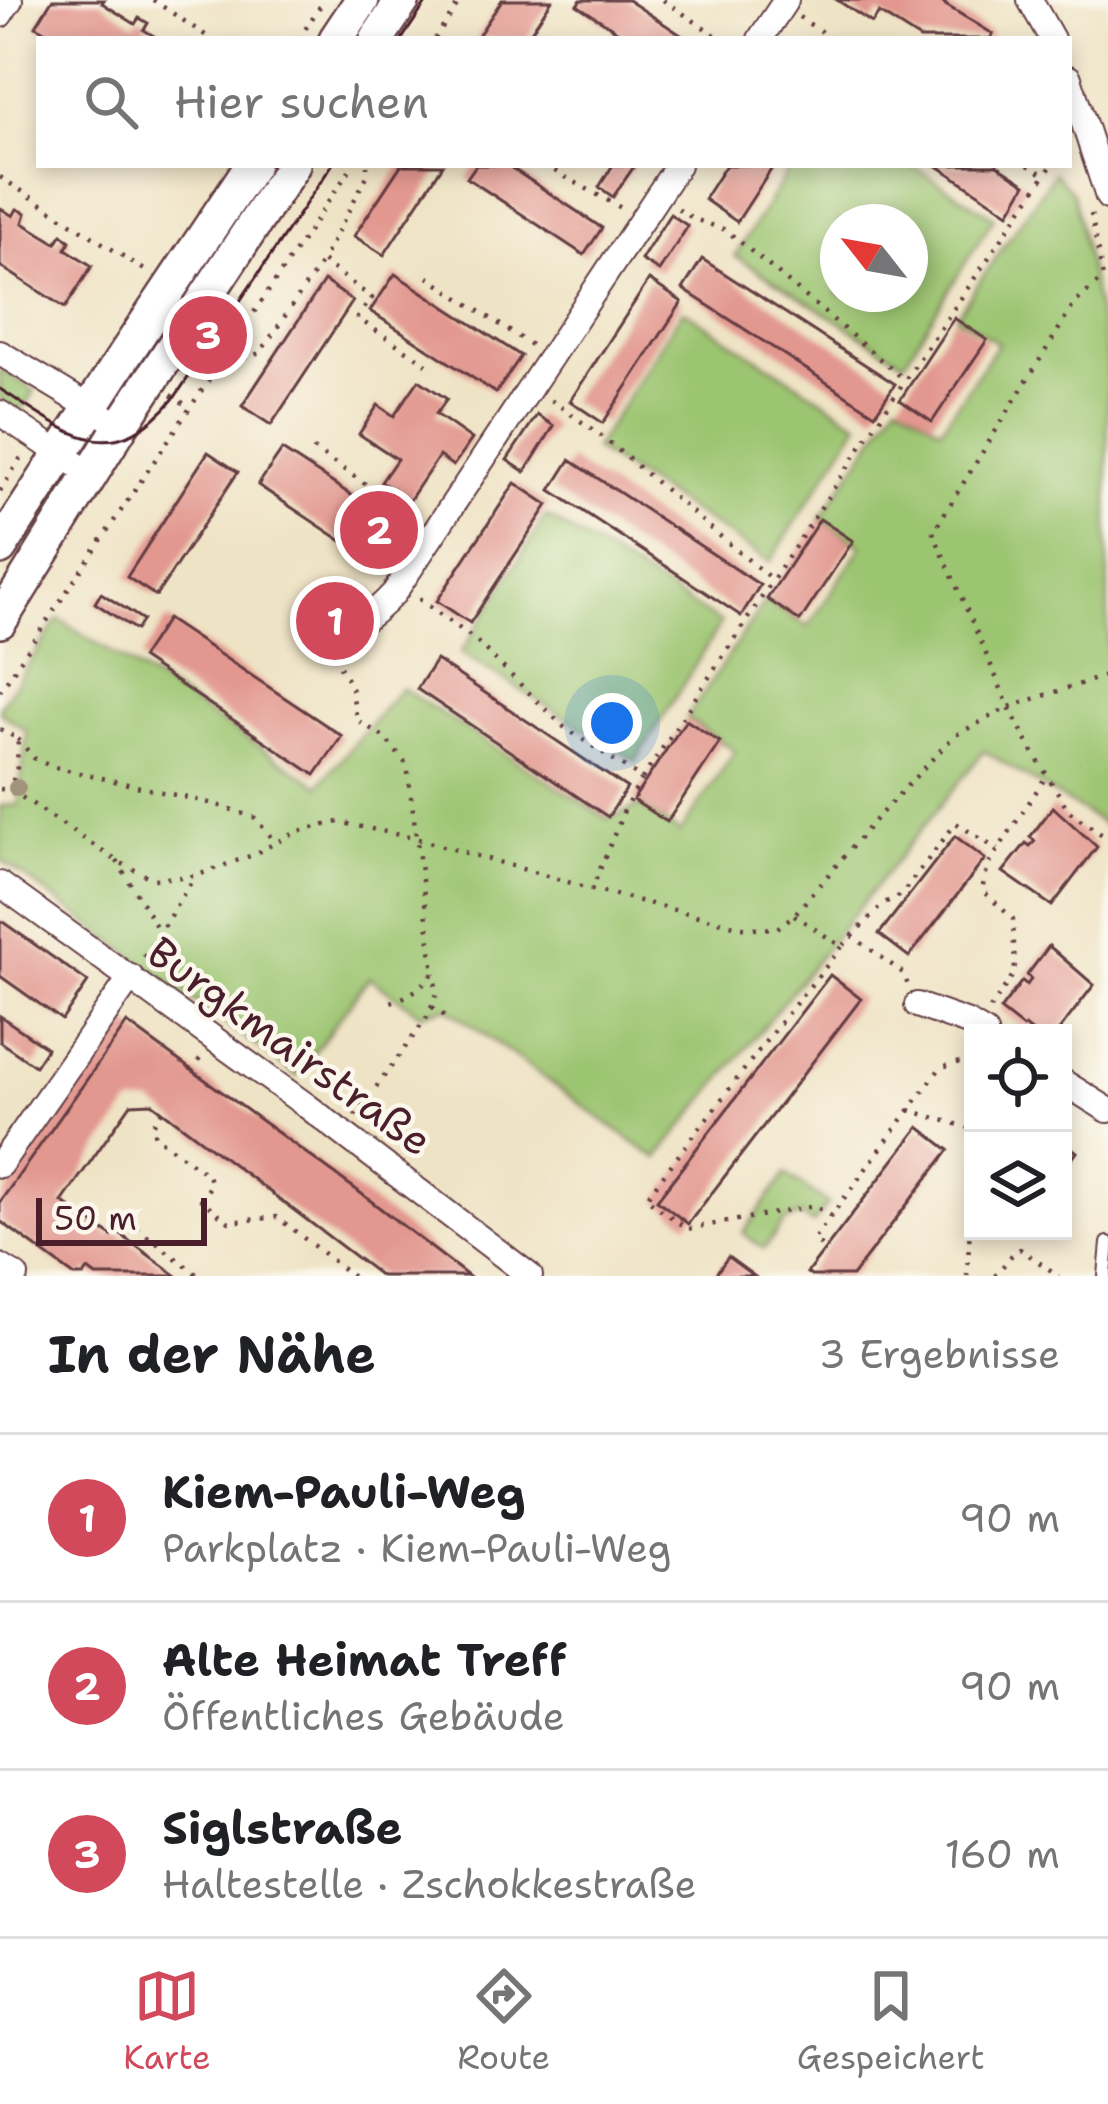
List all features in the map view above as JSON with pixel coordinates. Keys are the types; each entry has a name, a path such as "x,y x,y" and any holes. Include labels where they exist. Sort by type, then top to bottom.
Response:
{"main road":[{"path":"338,36 362,0"},
{"path":"379,36 403,0"},
{"path":"0,548 250,168"},
{"path":"0,621 291,168"}],"street":[{"path":"0,15 10,0"},
{"path":"762,36 790,0"},
{"path":"1030,0 1050,36"},
{"path":"1072,87 1108,197"},
{"path":"323,638 374,615 400,585 676,168"},
{"path":"0,352 121,426"},
{"path":"0,413 92,476"},
{"name":"Burgkmairstraße","path":"0,884 131,976 530,1276"},
{"path":"0,1165 131,976"},
{"path":"917,1005 966,1024"},
{"path":"1072,1088 1108,1110"},
{"path":"0,1266 16,1276"}],"lane":[{"path":"1105,1276 1108,1243"}],"path":[{"path":"153,0 207,36"},
{"path":"301,36 324,0"},
{"path":"437,36 461,0"},
{"path":"663,0 717,36"},
{"path":"790,0 800,18 827,36"},
{"path":"0,691 351,168"},
{"path":"221,365 260,353 322,261 368,176 367,168"},
{"path":"549,168 642,220"},
{"path":"1033,168 1043,174"},
{"path":"592,889 642,779 1049,168"},
{"path":"0,177 146,271"},
{"path":"658,196 694,219 726,230 905,380"},
{"path":"322,261 372,298 357,318 427,364"},
{"path":"428,278 550,358"},
{"path":"1103,278 1075,303 933,532 1010,707 1047,775 1069,811 1108,839"},
{"path":"532,386 599,434 772,580"},
{"path":"182,402 187,394"},
{"path":"313,449 436,530"},
{"path":"400,585 474,639 564,728 642,779"},
{"path":"323,638 351,687 357,720 384,737 407,765 437,994 426,1019 352,1120"},
{"path":"0,790 10,790 117,861 153,879 195,876 299,831 339,822 418,838 742,927 776,928 794,915 954,736 1010,707 1108,676"},
{"path":"0,729 50,766 218,805 255,818 276,843"},
{"path":"10,790 18,740"},
{"path":"985,1024 1016,972 1012,919 982,890 988,865 1047,775"},
{"path":"831,1216 815,1206 688,1229 646,1198 842,947 884,903 901,895 956,824 998,850"},
{"path":"117,861 160,933"},
{"path":"131,976 195,876"},
{"path":"794,915 842,947"},
{"path":"852,935 904,974 917,1005"},
{"path":"383,1004 404,999 434,971"},
{"path":"432,1007 445,1016"},
{"path":"821,1246 814,1239 941,1067 964,1061"},
{"path":"909,1110 964,1126"},
{"path":"162,1111 152,1126 155,1136 208,1175 212,1185 201,1200 229,1222 277,1217 352,1276"},
{"path":"136,1228 199,1276"},
{"path":"967,1276 969,1240"},
{"path":"995,1276 1020,1250 1059,1276"}],"green space":[{"path":"790,168 916,168 994,217 904,362 824,312 928,312 928,204 820,204 820,309 735,256"},
{"path":"1054,173 1073,193 1108,362 1108,827 984,751 657,1159 446,1007 421,1014 369,977 297,1076 0,859 0,806 18,805 27,731 0,712 0,706 59,619 319,785 401,688 608,819 639,806 680,833 735,751 687,718 765,601 808,627 862,546 821,518 898,401 941,428 998,343 956,316"},
{"path":"683,310 859,423 770,562 594,449"},
{"path":"0,369 35,391 20,413 0,399"},
{"path":"546,516 721,623 636,761 461,653"},
{"path":"786,1174 828,1204 813,1224 800,1216 785,1221 764,1249 743,1233"}],"building":[{"path":"52,0 104,0 135,24 139,18 148,23 144,30 154,36 52,36 36,26"},
{"path":"502,0 552,0 528,36 478,36"},
{"path":"581,0 628,0 682,36 624,36 577,5"},
{"path":"837,0 947,0 944,4 993,34 915,36 879,13 872,23"},
{"path":"399,168 441,168 384,255 354,236"},
{"path":"474,168 512,168 602,228 584,255 467,178"},
{"path":"611,168 633,168 613,197 599,187"},
{"path":"724,168 772,168 737,222 704,199"},
{"path":"941,168 1002,168 1026,184 1009,213"},
{"path":"0,208 13,216 17,209 26,213 23,223 56,243 62,234 70,241 66,249 92,266 65,308 0,266"},
{"path":"670,214 688,226 659,271 641,260"},
{"path":"702,259 895,384 875,414 683,289"},
{"path":"395,274 521,356 496,393 370,311"},
{"path":"649,280 682,302 603,423 570,401"},
{"path":"324,281 353,301 271,425 242,406"},
{"path":"954,318 987,340 932,422 900,400"},
{"path":"419,380 447,399 436,414 472,439 453,466 439,456 409,501 381,482 397,459 359,434 378,405 394,416"},
{"path":"537,415 554,426 525,472 507,460"},
{"path":"282,450 405,530 381,567 258,485"},
{"path":"208,452 238,472 156,596 127,577"},
{"path":"570,460 760,585 741,616 551,490"},
{"path":"515,483 548,505 470,623 437,601"},
{"path":"820,519 853,541 800,621 767,599"},
{"path":"101,593 143,620 136,630 95,603"},
{"path":"167,619 342,736 315,775 141,658"},
{"path":"436,660 627,788 608,817 417,689"},
{"path":"686,720 720,742 667,822 633,800"},
{"path":"1053,807 1097,847 1052,906 1003,872 1026,843 1030,846 1035,841 1030,837"},
{"path":"955,836 985,859 909,957 879,934"},
{"path":"0,920 88,982 62,1020 0,976"},
{"path":"1049,946 1094,985 1064,1024 1018,1024 1000,1010 1022,981 1027,985 1031,979 1027,975"},
{"path":"830,975 861,999 688,1224 657,1200"},
{"path":"0,1016 47,1048 35,1066 0,1042"},
{"path":"127,1023 468,1276 381,1276 152,1103 131,1104 62,1202 112,1236 116,1231 177,1276 96,1276 88,1270 84,1276 75,1276 0,1221 0,1202"},
{"path":"919,1127 949,1150 852,1276 811,1276 807,1273"},
{"path":"728,1257 754,1276 714,1276"}],"tram line":[{"path":"404,36 428,0"},
{"path":"0,389 68,431 89,438 109,440 152,421 175,397 330,168"}],"place":[{"name":"Siglstraße","path":"208,335"},
{"name":"Alte Heimat Treff","path":"379,530"},
{"name":"Kiem-Pauli-Weg","path":"335,621"}]}
